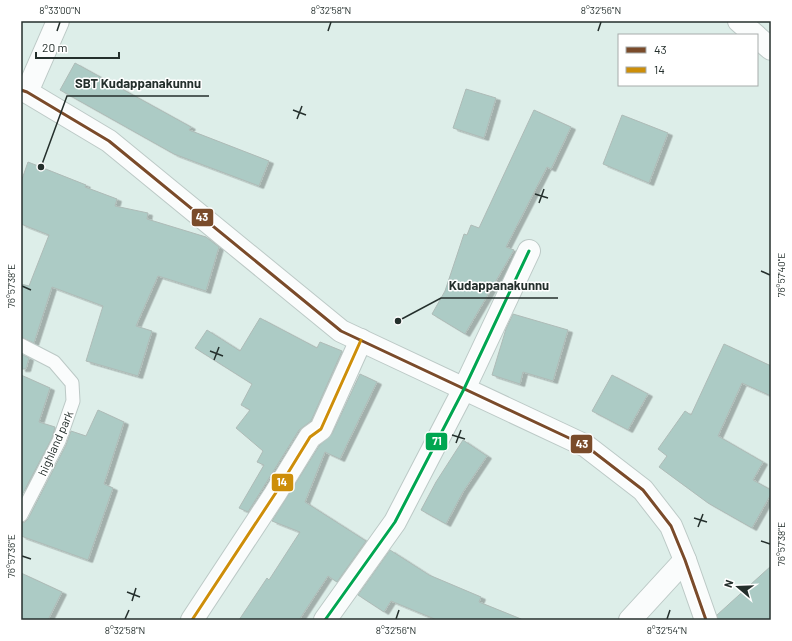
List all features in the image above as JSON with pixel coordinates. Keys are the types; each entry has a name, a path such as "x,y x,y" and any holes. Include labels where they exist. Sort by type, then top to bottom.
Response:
{"street":[{"path":"58,21 24,91 109,141 341,331 586,446 642,490 671,526 685,560 706,620"},
{"path":"739,21 754,34"},
{"path":"758,38 771,49"},
{"path":"325,620 395,522 464,389 529,251"},
{"path":"192,620 275,494 310,437 321,429 361,340"},
{"path":"630,620 685,560"}],"lane":[{"name":"highland park","path":"21,345 54,362 72,383 73,401 59,440 21,515"}],"building":[{"path":"75,63 191,127 189,130 269,161 259,186 174,154 60,90"},
{"path":"466,89 496,98 484,138 453,128"},
{"path":"534,110 571,127 551,169 547,167 506,247 514,250 465,334 432,314 445,291 464,234 467,235 471,225 479,228"},
{"path":"622,115 668,133 649,183 603,164"},
{"path":"28,162 86,185 85,187 117,199 115,206 148,213 147,219 206,237 219,247 206,291 158,276 136,326 152,331 138,376 86,361 103,306 52,287 34,343 21,337 21,284 29,286 49,235 21,224 21,182"},
{"path":"513,314 568,330 553,381 523,372 520,384 492,375 506,329"},
{"path":"260,318 317,348 320,342 342,351 311,421 299,430 248,512 239,508 264,465 257,462 263,451 236,428 250,410 241,405 252,384 195,348 207,330 240,351"},
{"path":"724,344 771,366 771,396 742,383 718,436 763,462 753,480 771,490 771,494 752,528 708,503 659,467 667,456 658,449 685,411 691,415"},
{"path":"21,354 29,358 26,369 21,369"},
{"path":"360,374 377,382 340,459 325,452 305,502 366,541 337,582 328,576 299,620 239,620 267,578 269,580 300,532 272,521 319,446 332,434"},
{"path":"21,375 50,388 39,422 55,427 52,438 21,497"},
{"path":"612,375 648,394 628,430 592,411"},
{"path":"98,410 124,422 104,484 113,488 88,560 21,536 21,523 28,519 66,445 71,431 86,436"},
{"path":"463,440 487,456 463,492 446,524 421,510 436,482"},
{"path":"390,550 429,575 481,597 479,602 521,620 437,620 391,601 384,612 358,595"},
{"path":"771,566 771,620 718,620 717,615"},
{"path":"21,573 62,592 48,620 21,620"}],"transit line":[{"name":"43","path":"21,90 27,92 109,141 341,331 586,446 643,490 671,526 685,560 706,620"},
{"name":"71","path":"325,620 395,522 464,389 529,251"},
{"name":"14","path":"192,620 275,494 310,437 321,429 361,340"}],"place":[{"name":"SBT Kudappanakunnu","path":"41,167"},
{"name":"Kudappanakunnu","path":"398,321"}]}
